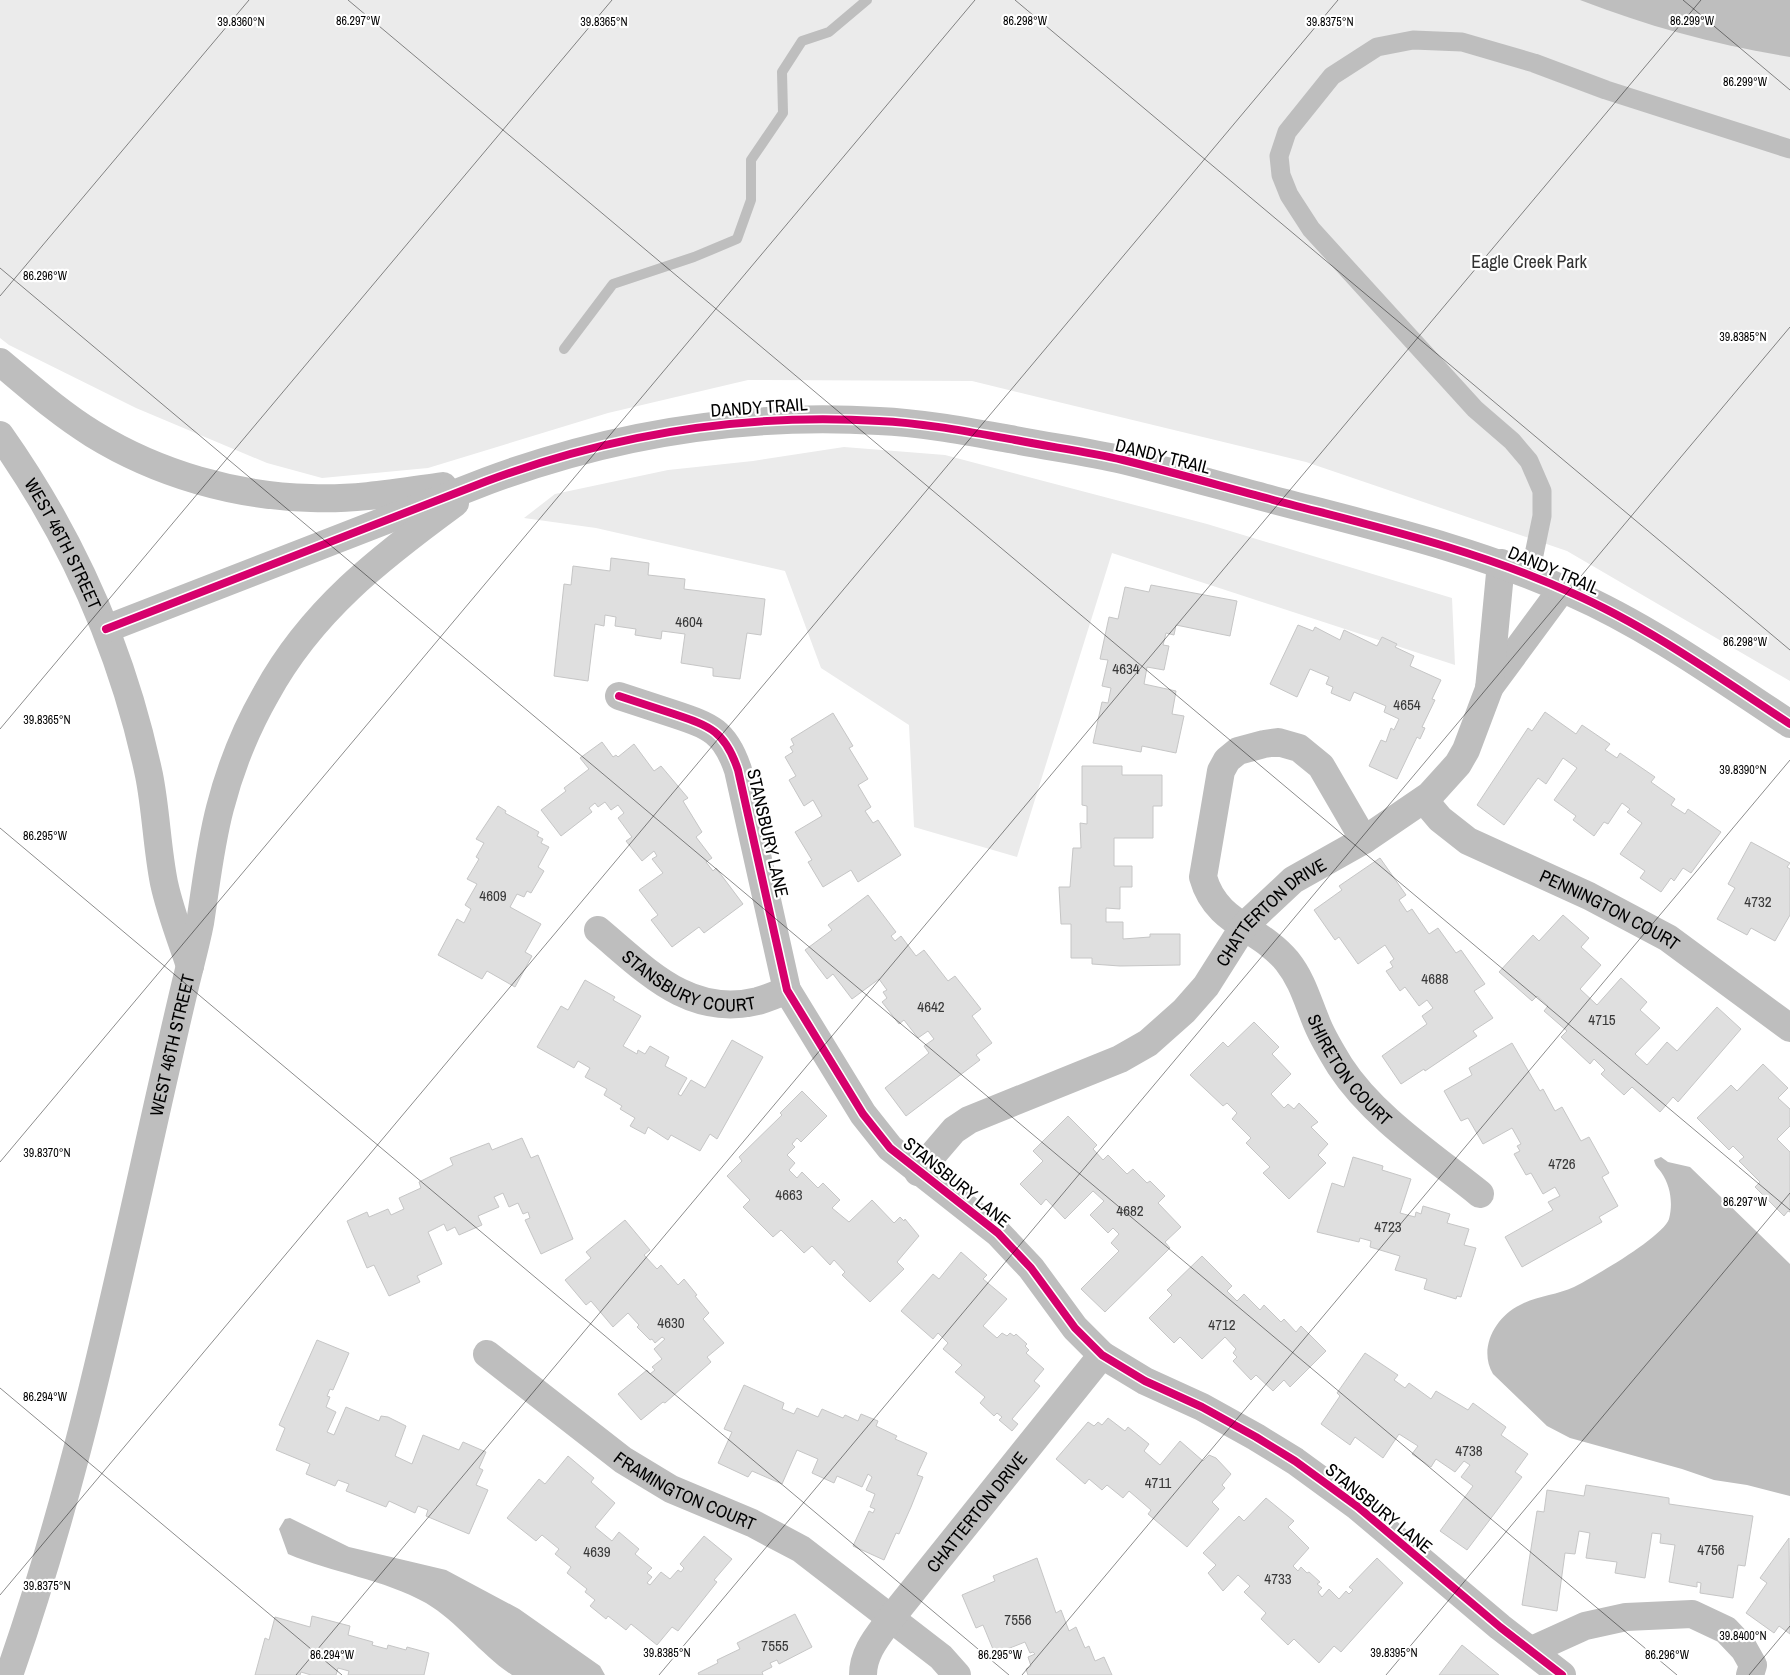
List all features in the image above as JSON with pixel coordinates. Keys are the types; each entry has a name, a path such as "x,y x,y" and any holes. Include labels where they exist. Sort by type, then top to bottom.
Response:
{"street":[{"path":"0,362 73,421 112,445 154,465 219,486 264,495 333,498 375,496 487,480"},
{"name":"DANDY TRAIL","path":"487,480 530,465 604,444 679,429 786,419 877,420 938,427 1121,460 1457,548 1530,574 1597,605 1648,634 1790,724"},
{"name":"WEST 46TH STREET","path":"0,434 22,466 61,532 106,629 138,731 149,776 164,883 190,966 112,1312 73,1466 42,1574 9,1675"},
{"path":"106,629 487,480"},
{"path":"190,966 199,927 210,855 224,794 252,721 282,666 342,593 402,542 487,480"},
{"name":"CHATTERTON DRIVE","path":"918,1172 954,1130 969,1120 1120,1059 1148,1043 1184,1011 1206,986 1244,926 1293,880 1364,840 1424,800 1458,764 1466,750 1488,689 1500,563"},
{"path":"1488,689 1562,589"},
{"name":"STANSBURY LANE","path":"619,696 700,722 714,731 728,746 738,770 787,990 867,1121 890,1148 918,1172 974,1212 1004,1238 1031,1268 1075,1328 1102,1355 1145,1381 1202,1407 1295,1461 1358,1507 1500,1627 1562,1675"},
{"name":"SHIRETON COURT","path":"1364,840 1321,766 1312,757 1292,746 1278,742 1264,744 1238,751 1227,760 1221,771 1203,877 1214,903 1278,951 1299,978 1324,1040 1358,1090 1379,1112 1480,1194"},
{"name":"PENNINGTON COURT","path":"1424,800 1440,819 1468,841 1589,896 1668,938 1790,1028"},
{"name":"STANSBURY COURT","path":"598,930 666,986 694,999 716,1004 758,1001 787,990"},
{"name":"FRAMINGTON COURT","path":"487,1354 611,1452 646,1476 698,1501 752,1522 788,1542 836,1574 941,1656 957,1675"},
{"name":"CHATTERTON DRIVE","path":"863,1675 863,1666 872,1644 891,1618 1102,1355"},
{"path":"1532,1650 1593,1624 1626,1616 1692,1614 1726,1630 1744,1649 1753,1665 1750,1675"}],"lane":[{"path":"1530,574 1542,516 1542,491 1529,461 1512,441 1475,409 1311,229 1289,195 1281,175 1279,156 1286,132 1332,76 1376,47 1413,40 1462,42 1534,63 1606,90 1790,149"}],"green space":[{"name":"Eagle Creek Park","path":"0,0 1790,0 1790,681 1567,551 1306,462 972,381 748,380 608,413 428,468 322,478 267,463 136,408 9,345 0,338"},
{"path":"844,447 945,455 1207,524 1452,598 1455,665 1112,553 1017,857 914,827 909,725 821,668 785,571 596,528 524,518 555,494 668,470 753,461"}],"shaded area":[{"path":"1580,0 1790,0 1790,57 1736,47 1684,34 1632,19"},
{"path":"1661,1157 1668,1162 1690,1167 1790,1264 1790,1496 1747,1485 1714,1480 1682,1469 1570,1438 1547,1426 1493,1374 1489,1364 1488,1344 1503,1317 1511,1310 1526,1302 1574,1287 1641,1246 1664,1227 1669,1219 1671,1201 1667,1183 1654,1160"},
{"path":"290,1518 349,1547 446,1570 519,1609 600,1666 605,1675 512,1675 490,1658 449,1619 426,1603 393,1588 288,1554 279,1529 285,1519"}],"building":[{"path":"611,558 649,563 648,575 685,579 684,589 765,599 761,635 747,633 740,679 713,676 713,668 681,663 685,634 662,631 661,639 635,635 636,629 615,626 616,617 605,615 604,626 595,624 588,681 554,676 564,584 571,585 573,566 610,571"},
{"path":"1151,585 1237,601 1230,636 1176,625 1174,635 1166,633 1163,645 1169,646 1164,670 1147,667 1144,684 1176,691 1172,714 1184,716 1176,753 1142,746 1141,752 1093,743 1102,702 1108,703 1111,688 1102,686 1108,660 1100,659 1109,617 1118,619 1125,587 1149,592"},
{"path":"1298,625 1313,631 1315,627 1340,640 1344,630 1377,646 1382,637 1397,644 1395,647 1414,656 1410,666 1441,680 1432,699 1435,700 1422,727 1425,728 1420,739 1417,737 1397,779 1369,766 1381,740 1386,742 1391,728 1394,730 1399,719 1384,712 1386,706 1354,692 1350,701 1331,693 1333,687 1326,684 1329,677 1310,669 1297,697 1270,684"},
{"path":"1545,712 1576,734 1582,725 1610,744 1605,750 1617,758 1620,753 1655,777 1651,782 1675,799 1671,805 1685,814 1688,809 1721,832 1691,873 1683,868 1674,881 1671,878 1661,892 1640,878 1645,871 1620,854 1642,823 1627,812 1630,809 1622,803 1608,824 1604,822 1594,836 1573,820 1576,816 1554,800 1577,768 1563,758 1546,784 1538,778 1504,825 1477,805 1528,728 1532,731"},
{"path":"833,713 853,746 849,748 868,779 858,785 871,807 865,811 873,823 878,820 901,855 858,882 851,870 823,887 808,862 812,860 795,832 822,816 813,800 804,806 789,780 796,776 785,757 793,752 790,747 794,745 791,739"},
{"path":"602,742 613,757 616,755 618,757 634,744 654,771 661,766 688,798 683,801 702,832 696,837 712,858 706,862 713,871 716,868 743,904 704,933 699,927 672,947 651,920 658,915 639,890 663,873 652,859 657,856 654,851 642,861 626,841 632,837 618,818 624,813 618,805 611,810 605,802 598,807 595,803 589,808 592,812 561,836 541,810 566,791 564,788 589,769 580,758"},
{"path":"1082,766 1122,766 1122,775 1162,775 1162,806 1153,806 1153,838 1114,838 1114,866 1132,866 1132,887 1120,887 1120,909 1106,908 1106,922 1123,922 1123,939 1150,937 1150,934 1180,934 1180,965 1120,966 1092,964 1092,958 1071,958 1071,924 1061,924 1059,887 1070,887 1073,848 1081,848 1080,823 1087,824 1087,806 1082,805"},
{"path":"498,806 506,811 505,813 539,832 537,836 543,839 541,843 549,847 538,867 544,871 531,893 527,891 524,897 517,894 510,907 541,924 525,952 532,956 515,987 487,971 482,979 438,955 457,919 464,923 471,909 465,905 477,884 467,879 479,859 476,857 484,843 476,839"},
{"path":"1751,842 1790,863 1787,867 1790,869 1790,915 1775,941 1751,928 1747,935 1717,919 1735,888 1728,884"},
{"path":"1380,858 1406,895 1399,900 1407,912 1412,909 1429,934 1438,928 1456,953 1461,950 1485,984 1474,991 1493,1018 1473,1031 1477,1036 1425,1071 1424,1069 1401,1084 1382,1056 1427,1024 1422,1016 1433,1008 1427,1000 1419,1006 1405,987 1400,991 1386,971 1393,967 1390,962 1394,959 1385,945 1358,964 1339,937 1335,940 1314,910 1342,890 1339,886"},
{"path":"868,895 896,932 891,936 895,941 901,936 916,956 924,950 948,981 955,976 981,1009 972,1016 992,1043 976,1055 980,1060 906,1116 885,1088 929,1053 924,1046 934,1039 928,1031 918,1038 904,1020 899,1024 882,1002 887,998 883,992 887,990 879,979 852,999 833,974 827,979 805,950 832,930 828,925"},
{"path":"1563,915 1589,938 1581,947 1601,965 1580,989 1597,1005 1621,978 1647,1002 1640,1010 1660,1028 1635,1054 1647,1065 1667,1042 1677,1051 1717,1007 1741,1029 1678,1102 1673,1097 1660,1112 1632,1087 1624,1095 1601,1074 1605,1070 1594,1059 1590,1064 1561,1037 1567,1031 1544,1011 1548,1006 1537,996 1532,1001 1499,972 1533,935 1539,941"},
{"path":"585,980 615,997 613,1000 641,1016 623,1046 637,1054 638,1050 645,1054 650,1046 669,1057 665,1066 687,1078 678,1094 681,1096 691,1080 705,1088 732,1040 763,1057 717,1139 710,1134 700,1151 671,1135 668,1140 648,1127 645,1134 630,1126 635,1118 620,1109 622,1106 604,1095 607,1089 585,1077 590,1068 578,1061 574,1068 537,1047 561,1006 568,1010"},
{"path":"1254,1022 1279,1047 1272,1054 1291,1074 1271,1094 1284,1108 1288,1104 1294,1109 1299,1103 1318,1122 1311,1127 1328,1144 1318,1155 1326,1163 1289,1199 1263,1173 1270,1167 1246,1143 1251,1138 1232,1119 1237,1113 1227,1103 1223,1106 1190,1075 1223,1042 1228,1047"},
{"path":"1512,1043 1540,1091 1543,1089 1555,1111 1562,1107 1581,1141 1589,1137 1609,1173 1602,1177 1618,1206 1599,1217 1602,1222 1522,1267 1505,1237 1553,1210 1548,1202 1560,1196 1555,1187 1543,1194 1531,1173 1526,1175 1514,1154 1520,1151 1517,1146 1521,1144 1512,1128 1483,1144 1468,1118 1461,1121 1444,1091 1472,1075 1469,1068"},
{"path":"1763,1064 1788,1088 1778,1098 1790,1109 1790,1126 1777,1139 1790,1152 1790,1212 1788,1211 1784,1216 1755,1187 1760,1182 1739,1161 1744,1157 1733,1146 1729,1150 1697,1118 1731,1085 1737,1091"},
{"path":"802,1091 827,1116 801,1142 797,1138 792,1144 795,1147 787,1155 795,1163 789,1170 797,1178 802,1172 818,1188 823,1183 840,1200 832,1208 849,1222 872,1200 894,1223 900,1217 904,1221 905,1219 919,1236 897,1262 904,1269 870,1302 842,1275 845,1272 834,1260 830,1265 812,1246 804,1253 781,1230 773,1237 743,1207 750,1200 727,1176 742,1161 739,1157 782,1115 780,1113"},
{"path":"1068,1116 1097,1145 1093,1149 1103,1160 1108,1155 1127,1174 1133,1169 1147,1183 1150,1181 1165,1196 1158,1203 1181,1227 1165,1242 1170,1248 1105,1312 1081,1289 1119,1251 1111,1243 1119,1234 1113,1228 1108,1233 1090,1215 1104,1201 1093,1191 1065,1219 1046,1199 1041,1205 1020,1184 1043,1161 1033,1151"},
{"path":"522,1138 531,1158 538,1155 573,1239 541,1254 525,1220 530,1218 528,1212 523,1214 518,1203 509,1207 503,1193 494,1197 499,1207 478,1216 482,1225 459,1235 455,1227 447,1231 444,1224 428,1232 442,1264 417,1276 420,1282 389,1296 374,1265 367,1268 347,1221 367,1212 369,1217 388,1209 391,1215 404,1209 399,1198 421,1188 419,1182 453,1165 450,1158 489,1143 492,1150"},
{"path":"1353,1157 1383,1166 1382,1170 1411,1179 1400,1213 1415,1217 1416,1212 1421,1214 1423,1206 1450,1214 1447,1223 1469,1229 1464,1245 1476,1248 1461,1297 1457,1296 1456,1299 1424,1289 1427,1279 1395,1270 1400,1256 1370,1247 1371,1241 1360,1238 1359,1242 1317,1232 1332,1183 1344,1187"},
{"path":"625,1220 650,1250 644,1255 657,1269 661,1265 678,1285 684,1279 697,1295 695,1296 709,1313 703,1319 724,1343 707,1357 711,1362 665,1403 663,1402 641,1420 618,1394 647,1370 650,1374 655,1370 652,1367 662,1359 654,1349 665,1339 662,1337 655,1343 652,1339 650,1340 637,1327 639,1325 628,1313 613,1327 591,1301 586,1305 565,1280 591,1258 586,1252"},
{"path":"961,1252 987,1275 983,1279 1007,1299 983,1326 997,1338 1002,1333 1007,1336 1010,1333 1014,1336 1016,1334 1027,1344 1025,1346 1029,1350 1026,1353 1044,1369 1034,1381 1040,1386 1012,1419 1018,1424 1012,1431 999,1420 1002,1417 997,1413 994,1416 980,1403 985,1397 955,1372 962,1365 943,1349 948,1343 938,1333 933,1339 901,1311 933,1274 939,1279"},
{"path":"1202,1256 1232,1286 1227,1291 1237,1301 1244,1294 1260,1310 1264,1305 1281,1322 1284,1319 1296,1332 1301,1326 1326,1351 1290,1387 1284,1380 1273,1391 1256,1375 1251,1380 1233,1361 1237,1357 1233,1353 1236,1349 1225,1337 1202,1359 1180,1337 1174,1343 1149,1318 1172,1295 1167,1290"},
{"path":"317,1340 349,1353 333,1390 330,1389 327,1396 330,1397 326,1407 336,1412 327,1432 334,1435 346,1407 379,1421 381,1416 388,1417 406,1426 395,1456 412,1464 423,1435 459,1450 463,1442 486,1452 479,1468 483,1470 476,1485 488,1490 469,1534 426,1516 428,1510 418,1506 415,1513 389,1501 386,1507 346,1491 349,1484 338,1480 335,1486 306,1474 310,1464 276,1450 285,1428 279,1425"},
{"path":"1365,1353 1398,1375 1394,1380 1405,1388 1409,1383 1431,1399 1436,1391 1468,1410 1473,1403 1506,1427 1501,1435 1528,1454 1515,1472 1522,1477 1467,1550 1440,1531 1473,1486 1461,1477 1470,1465 1464,1461 1455,1472 1436,1459 1431,1467 1412,1454 1418,1446 1399,1434 1383,1458 1355,1437 1350,1445 1321,1424 1340,1396 1337,1393"},
{"path":"744,1385 784,1403 782,1409 794,1414 797,1408 818,1417 822,1409 843,1418 845,1415 858,1421 861,1414 878,1421 876,1426 897,1436 895,1439 927,1453 917,1475 923,1477 911,1507 899,1534 896,1533 884,1560 853,1546 869,1511 873,1513 875,1509 870,1507 875,1494 866,1490 872,1477 868,1474 862,1487 837,1476 834,1483 812,1473 818,1459 797,1450 782,1484 752,1471 748,1477 718,1463 732,1432 724,1429"},
{"path":"1108,1418 1125,1431 1128,1427 1149,1444 1144,1451 1160,1465 1180,1441 1203,1461 1209,1455 1216,1458 1231,1474 1222,1485 1225,1488 1212,1502 1219,1509 1187,1547 1148,1514 1151,1510 1129,1491 1123,1498 1107,1485 1102,1490 1089,1479 1085,1484 1056,1459 1088,1422 1094,1426 1098,1422 1102,1425"},
{"path":"568,1456 594,1478 591,1482 615,1503 595,1527 612,1541 619,1532 639,1549 635,1554 652,1568 647,1573 652,1577 647,1583 650,1585 661,1572 670,1579 678,1570 681,1572 684,1568 680,1564 704,1536 732,1559 714,1580 717,1582 678,1631 672,1627 657,1645 631,1624 626,1630 608,1616 606,1619 590,1606 595,1600 585,1592 587,1589 567,1573 571,1567 555,1554 559,1549 542,1535 536,1541 507,1518 539,1479 545,1484"},
{"path":"1586,1485 1669,1498 1669,1504 1753,1516 1745,1566 1738,1565 1733,1598 1700,1593 1701,1583 1697,1582 1697,1587 1669,1582 1675,1545 1660,1543 1661,1534 1652,1533 1645,1578 1615,1573 1617,1562 1586,1558 1590,1533 1579,1531 1575,1554 1565,1553 1557,1611 1522,1605 1537,1511 1544,1512 1547,1490 1584,1496"},
{"path":"1266,1498 1294,1521 1288,1527 1309,1548 1293,1566 1298,1571 1301,1567 1320,1582 1317,1584 1322,1588 1318,1592 1322,1597 1329,1589 1339,1599 1346,1591 1349,1594 1353,1590 1349,1587 1377,1558 1403,1583 1341,1652 1334,1646 1319,1663 1294,1639 1288,1645 1261,1619 1266,1613 1244,1592 1250,1586 1238,1575 1223,1591 1208,1573 1216,1565 1203,1553 1239,1516 1244,1521"},
{"path":"1789,1538 1790,1634 1779,1626 1774,1633 1746,1613 1767,1583 1760,1578"},
{"path":"1037,1558 1056,1613 1061,1610 1069,1631 1076,1627 1085,1648 1089,1646 1095,1661 1104,1657 1112,1675 1028,1675 1026,1669 1031,1666 1028,1657 1035,1654 1033,1652 1030,1653 1025,1642 995,1654 983,1625 976,1628 962,1595 995,1581 993,1576"},
{"path":"795,1614 812,1647 779,1664 777,1660 770,1663 772,1667 762,1672 763,1675 699,1675 698,1673 718,1663 717,1660 740,1649 737,1643"},
{"path":"312,1616 350,1626 348,1635 373,1642 372,1645 387,1649 388,1645 406,1650 407,1647 429,1653 424,1675 348,1675 349,1671 338,1668 336,1675 311,1675 301,1672 300,1675 255,1675 265,1638 269,1640 275,1617 310,1627"},
{"path":"1462,1645 1499,1675 1439,1675"}],"waterway":[{"path":"564,349 613,284 694,257 737,239 751,200 751,160 783,113 782,72 802,41 829,32 867,0"}],"cycle path":[{"path":"106,629 487,481 582,451 631,439 729,424 779,420 879,421 947,428 1123,460 1461,551 1535,577 1629,621 1684,654 1790,724"},
{"path":"619,696 697,722 715,732 728,746 738,770 787,990 863,1114 890,1148 998,1233 1031,1268 1075,1328 1102,1355 1145,1381 1202,1407 1295,1461 1358,1507 1500,1627 1562,1675"}]}
